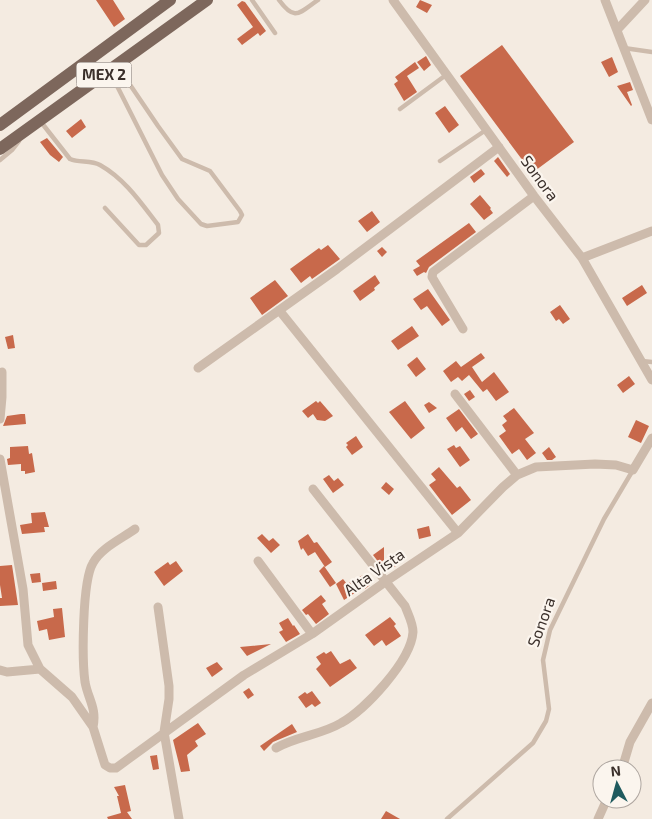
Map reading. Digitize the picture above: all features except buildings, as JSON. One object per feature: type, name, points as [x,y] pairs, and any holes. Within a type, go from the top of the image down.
[{"type":"main road","name":"MEX 2","points":[[0,125],[170,0]]},
{"type":"main road","name":"MEX 2","points":[[0,149],[207,0]]},
{"type":"street","name":"Sonora","points":[[393,0],[534,196],[582,258],[652,380]]},
{"type":"street","points":[[605,0],[652,120]]},
{"type":"street","points":[[617,30],[645,0]]},
{"type":"street","points":[[198,368],[499,148]]},
{"type":"street","points":[[463,329],[432,277],[433,272],[534,196]]},
{"type":"street","points":[[582,258],[652,231]]},
{"type":"street","points":[[279,310],[458,533]]},
{"type":"street","points":[[0,419],[2,372]]},
{"type":"street","points":[[455,394],[518,475]]},
{"type":"street","points":[[633,470],[652,438]]},
{"type":"street","points":[[0,459],[23,589],[26,635],[31,654],[40,669],[72,696],[93,727]]},
{"type":"street","name":"Alta Vista","points":[[93,727],[105,765],[110,768],[116,768],[244,675],[312,634],[458,533],[503,487],[518,475],[536,467],[596,464],[616,465],[633,470]]},
{"type":"street","points":[[276,748],[290,740],[310,735],[341,723],[370,700],[392,677],[407,650],[413,632],[405,606],[313,489]]},
{"type":"street","points":[[93,727],[94,709],[86,684],[84,660],[88,578],[92,564],[97,556],[134,529]]},
{"type":"street","points":[[258,561],[312,634]]},
{"type":"street","points":[[158,607],[169,686],[164,732],[179,819]]},
{"type":"street","points":[[0,670],[7,672],[40,669]]},
{"type":"street","points":[[625,759],[630,742],[652,703]]},
{"type":"lane","points":[[252,0],[275,33]]},
{"type":"lane","points":[[279,0],[287,11],[291,13],[300,13],[318,0]]},
{"type":"lane","points":[[624,48],[652,52]]},
{"type":"lane","points":[[113,68],[182,159],[210,172],[240,211],[242,215],[238,222],[207,226],[201,224],[178,199],[162,175],[113,68]]},
{"type":"lane","points":[[400,109],[446,75]]},
{"type":"lane","points":[[40,120],[70,158],[76,161],[100,165],[128,187],[158,225],[159,232],[146,245],[139,245],[105,208]]},
{"type":"lane","points":[[0,160],[12,150],[27,130]]},
{"type":"lane","points":[[440,161],[486,130]]},
{"type":"lane","points":[[642,361],[652,362]]},
{"type":"lane","name":"Sonora","points":[[448,819],[533,743],[546,721],[549,709],[543,660],[550,630],[604,519],[633,470]]}]
